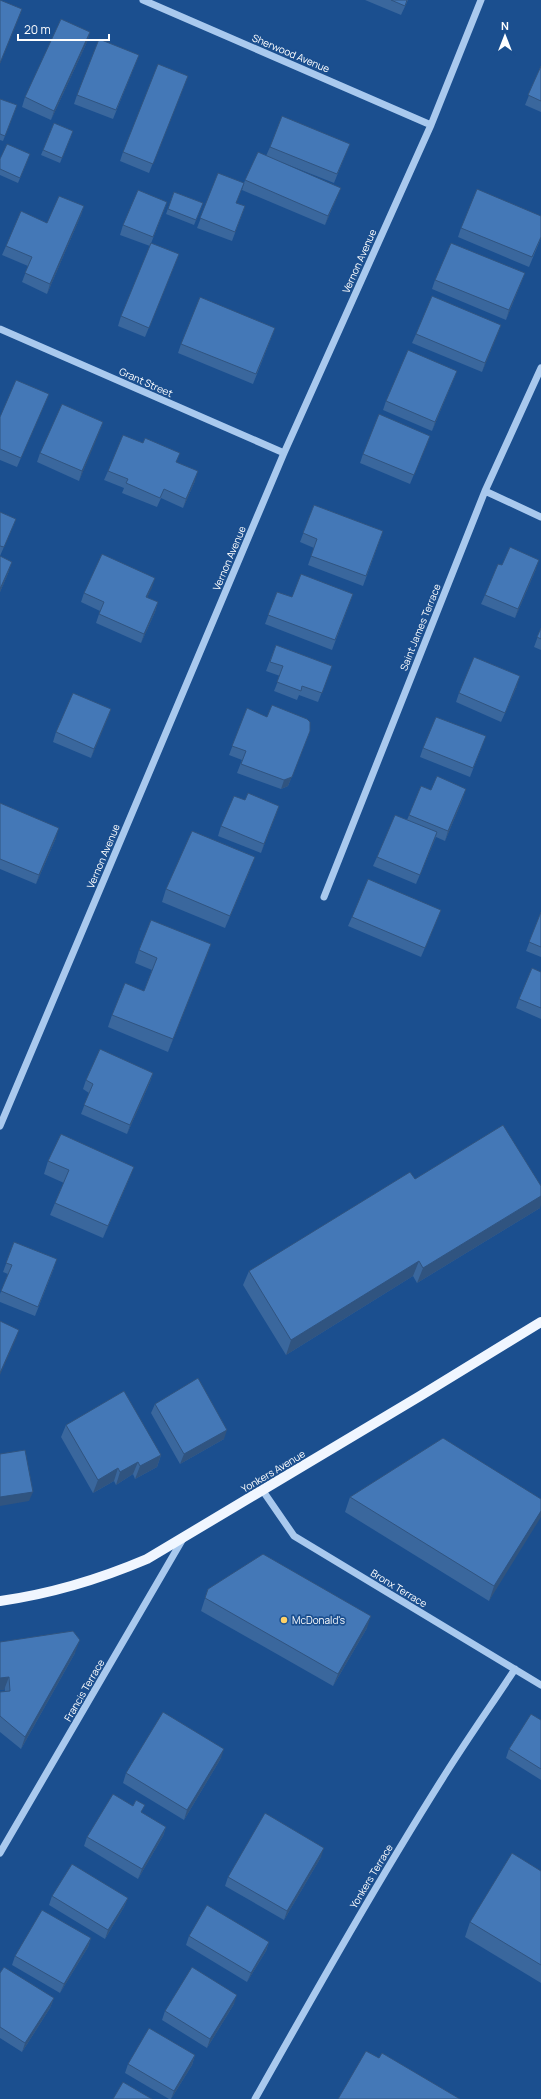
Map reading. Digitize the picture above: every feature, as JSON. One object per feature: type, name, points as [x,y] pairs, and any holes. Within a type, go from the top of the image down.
[{"type":"main road","name":"Yonkers Avenue","points":[[0,1601],[67,1587],[123,1569],[146,1559],[262,1491],[541,1322]]},
{"type":"street","name":"Sherwood Avenue","points":[[143,0],[431,124]]},
{"type":"street","name":"Vernon Avenue","points":[[0,1126],[284,453],[431,124],[481,0]]},
{"type":"street","name":"Grant Street","points":[[0,329],[284,453]]},
{"type":"street","name":"Saint James Terrace","points":[[324,897],[485,491],[541,368]]},
{"type":"street","points":[[485,491],[541,517]]},
{"type":"street","name":"Bronx Terrace","points":[[262,1491],[294,1536],[541,1685]]},
{"type":"street","name":"Francis Terrace","points":[[0,1853],[184,1537]]},
{"type":"street","name":"Yonkers Terrace","points":[[255,2099],[336,1954],[403,1843],[447,1772],[515,1669]]},
{"type":"building","points":[[0,0],[22,9],[0,63]]},
{"type":"building","points":[[391,0],[407,0],[405,6]]},
{"type":"building","points":[[61,19],[90,32],[54,111],[25,97]]},
{"type":"building","points":[[99,39],[139,55],[116,110],[77,95]]},
{"type":"building","points":[[158,64],[188,76],[153,164],[123,152]]},
{"type":"building","points":[[541,66],[541,101],[528,95]]},
{"type":"building","points":[[0,99],[17,105],[5,136],[0,134]]},
{"type":"building","points":[[282,116],[350,144],[337,174],[270,147]]},
{"type":"building","points":[[54,123],[73,131],[62,158],[43,150]]},
{"type":"building","points":[[7,144],[30,154],[20,178],[0,169],[0,159]]},
{"type":"building","points":[[258,152],[341,188],[328,216],[245,180]]},
{"type":"building","points":[[218,173],[244,183],[236,203],[245,206],[235,232],[200,218]]},
{"type":"building","points":[[477,189],[541,216],[541,237],[532,257],[461,228]]},
{"type":"building","points":[[138,190],[167,202],[153,237],[123,225]]},
{"type":"building","points":[[174,192],[203,203],[196,220],[168,209]]},
{"type":"building","points":[[59,196],[84,206],[50,284],[25,273],[32,257],[6,246],[21,211],[47,223]]},
{"type":"building","points":[[151,243],[179,254],[149,328],[121,316]]},
{"type":"building","points":[[451,243],[525,273],[509,310],[435,280]]},
{"type":"building","points":[[432,296],[501,325],[485,363],[416,334]]},
{"type":"building","points":[[200,297],[275,328],[256,374],[181,344]]},
{"type":"building","points":[[408,350],[457,371],[435,422],[386,401]]},
{"type":"building","points":[[16,380],[49,394],[21,458],[0,449],[0,417]]},
{"type":"building","points":[[62,404],[103,422],[82,471],[40,453]]},
{"type":"building","points":[[379,414],[430,436],[414,475],[363,454]]},
{"type":"building","points":[[123,435],[143,443],[145,438],[180,453],[176,462],[198,471],[186,499],[164,489],[160,498],[126,483],[128,479],[108,471]]},
{"type":"building","points":[[314,505],[383,531],[366,576],[311,556],[317,539],[303,533]]},
{"type":"building","points":[[0,512],[16,519],[4,547],[0,546]]},
{"type":"building","points":[[510,547],[539,560],[518,609],[485,595],[498,564],[502,565]]},
{"type":"building","points":[[102,554],[155,578],[146,597],[158,602],[144,634],[99,614],[104,602],[84,593]]},
{"type":"building","points":[[0,556],[12,562],[0,589]]},
{"type":"building","points":[[301,574],[353,594],[335,640],[268,615],[277,592],[292,597]]},
{"type":"building","points":[[541,628],[541,639],[537,637]]},
{"type":"building","points":[[276,645],[332,666],[322,693],[302,686],[301,691],[277,682],[283,666],[270,662]]},
{"type":"building","points":[[474,657],[520,676],[505,713],[459,693]]},
{"type":"building","points":[[73,693],[111,709],[94,749],[56,732]]},
{"type":"building","points":[[272,705],[307,719],[310,722],[310,731],[292,777],[284,780],[241,764],[246,751],[232,746],[247,708],[267,717]]},
{"type":"building","points":[[436,717],[486,736],[473,768],[423,748]]},
{"type":"building","points":[[437,776],[466,789],[448,831],[409,815],[421,786],[431,790]]},
{"type":"building","points":[[248,793],[279,806],[264,844],[221,826],[234,796],[245,800]]},
{"type":"building","points":[[0,803],[59,828],[39,875],[0,859]]},
{"type":"building","points":[[395,815],[437,832],[420,875],[377,857]]},
{"type":"building","points":[[192,831],[255,857],[230,916],[166,889]]},
{"type":"building","points":[[368,879],[441,910],[425,948],[352,917]]},
{"type":"building","points":[[541,912],[541,947],[529,942]]},
{"type":"building","points":[[151,920],[211,944],[173,1039],[112,1015],[125,983],[144,991],[157,958],[139,950]]},
{"type":"building","points":[[532,968],[541,972],[541,1008],[519,999]]},
{"type":"building","points":[[100,1049],[153,1073],[130,1125],[84,1105],[93,1084],[86,1080]]},
{"type":"building","points":[[503,1125],[541,1186],[541,1196],[423,1268],[419,1261],[291,1340],[249,1271],[410,1172],[415,1179]]},
{"type":"building","points":[[61,1134],[134,1167],[108,1226],[55,1203],[69,1170],[48,1161]]},
{"type":"building","points":[[14,1242],[57,1259],[38,1307],[1,1291],[12,1265],[6,1263]]},
{"type":"building","points":[[0,1321],[19,1330],[0,1373]]},
{"type":"building","points":[[198,1378],[227,1430],[184,1454],[155,1404]]},
{"type":"building","points":[[124,1391],[161,1455],[140,1466],[138,1462],[120,1472],[118,1468],[98,1480],[66,1425]]},
{"type":"building","points":[[443,1438],[541,1499],[541,1511],[494,1586],[350,1497]]},
{"type":"building","points":[[25,1450],[33,1492],[0,1497],[0,1454]]},
{"type":"building","name":"McDonald's","points":[[263,1554],[371,1616],[338,1674],[205,1598],[208,1589]]},
{"type":"building","points":[[73,1631],[80,1640],[25,1737],[0,1716],[0,1692],[10,1691],[9,1677],[0,1678],[0,1642]]},
{"type":"building","points":[[163,1712],[224,1749],[187,1810],[126,1773]]},
{"type":"building","points":[[531,1714],[541,1720],[541,1769],[509,1749]]},
{"type":"building","points":[[113,1794],[133,1806],[136,1800],[145,1805],[141,1812],[166,1827],[142,1869],[87,1837]]},
{"type":"building","points":[[265,1813],[324,1848],[287,1911],[228,1877]]},
{"type":"building","points":[[512,1853],[541,1871],[541,1965],[470,1922]]},
{"type":"building","points":[[72,1864],[128,1898],[108,1930],[52,1896]]},
{"type":"building","points":[[207,1905],[269,1942],[251,1973],[189,1936]]},
{"type":"building","points":[[42,1910],[91,1938],[64,1984],[15,1956]]},
{"type":"building","points":[[4,1967],[54,1998],[25,2043],[0,2027],[0,1973]]},
{"type":"building","points":[[192,1967],[237,1995],[210,2039],[165,2011]]},
{"type":"building","points":[[149,2028],[195,2055],[174,2091],[128,2064]]},
{"type":"building","points":[[366,2051],[379,2058],[382,2053],[460,2099],[338,2099]]},
{"type":"building","points":[[123,2082],[152,2099],[113,2099]]},
{"type":"place","name":"McDonald's","points":[[284,1620]]}]
